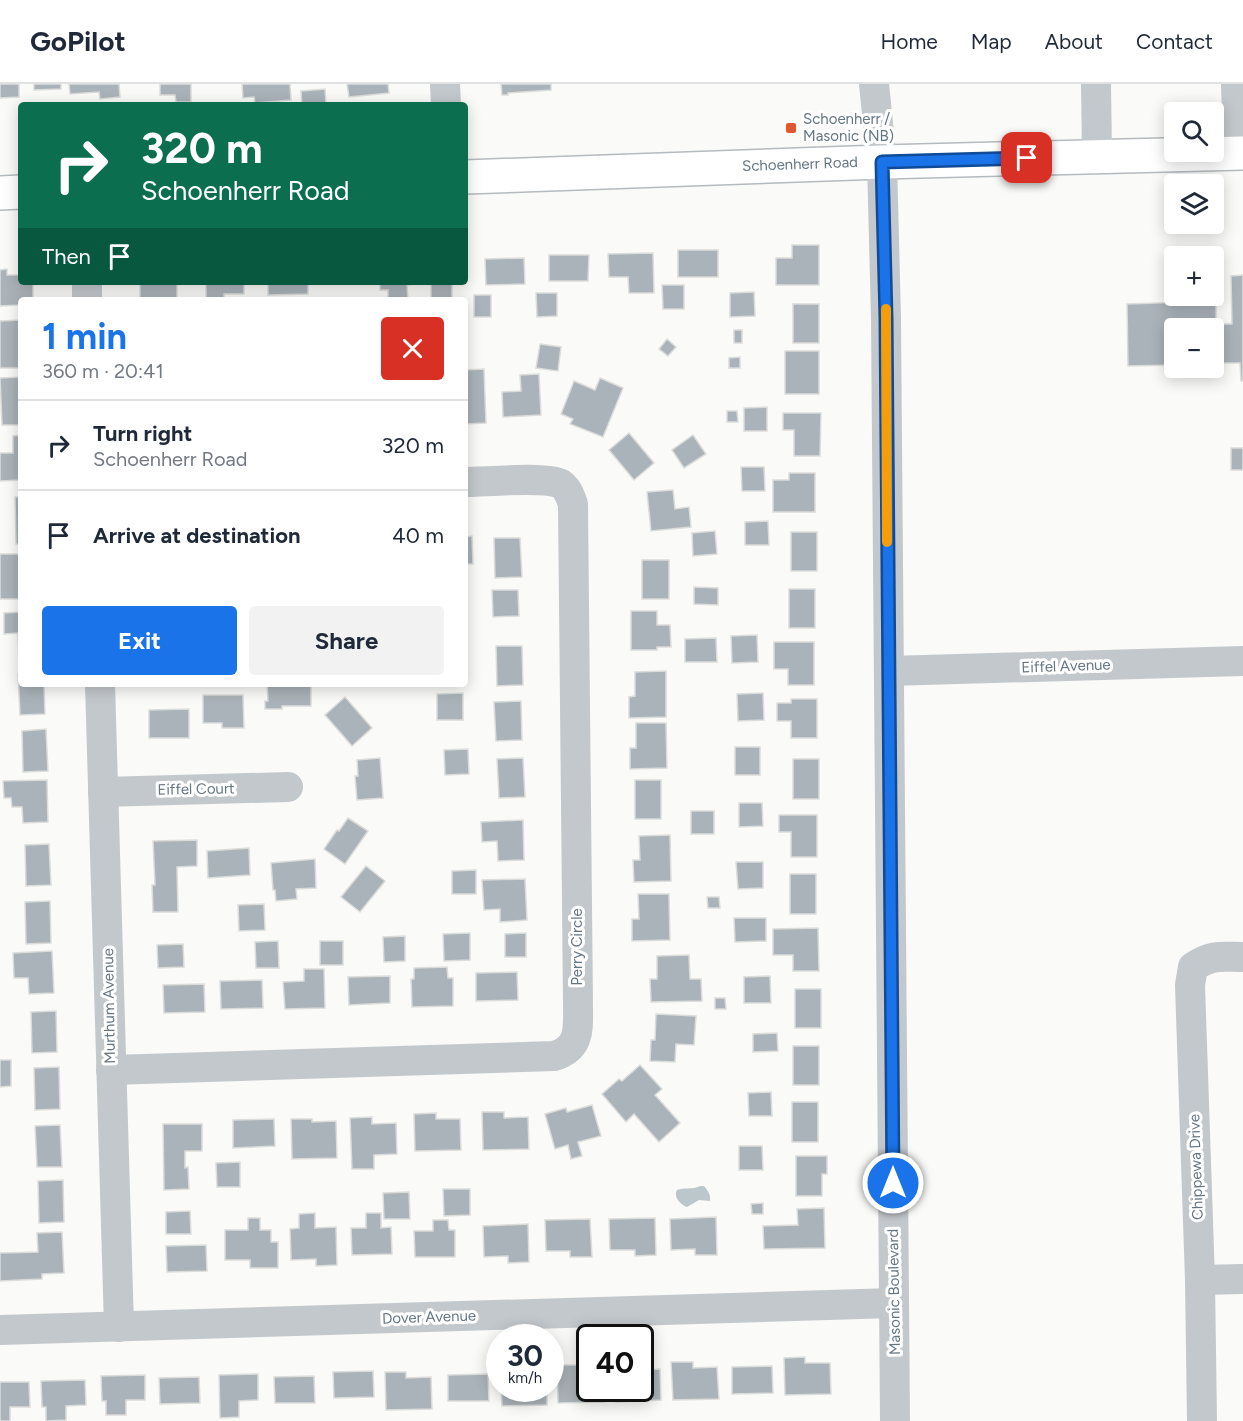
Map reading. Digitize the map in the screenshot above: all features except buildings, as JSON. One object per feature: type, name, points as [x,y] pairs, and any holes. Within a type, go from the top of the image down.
[{"type":"main road","name":"Schoenherr Road","points":[[468,177],[882,162],[1240,154]]},
{"type":"main road","points":[[0,193],[18,192]]},
{"type":"street","points":[[445,84],[447,102]]},
{"type":"street","name":"Masonic Boulevard","points":[[874,84],[882,162],[886,318],[895,1421]]},
{"type":"street","points":[[1096,84],[1097,156]]},
{"type":"street","points":[[1236,84],[1240,154]]},
{"type":"street","name":"Perry Circle","points":[[111,1070],[554,1056],[568,1049],[575,1040],[578,1029],[578,993],[573,504],[569,492],[560,484],[547,481],[468,482]]},
{"type":"street","name":"Eiffel Avenue","points":[[888,671],[1243,661]]},
{"type":"street","name":"Murthum Avenue","points":[[100,687],[119,1327]]},
{"type":"street","name":"Eiffel Court","points":[[103,792],[288,787]]},
{"type":"street","name":"Chippewa Drive","points":[[1202,1421],[1200,1280],[1190,985],[1193,967],[1202,961],[1211,957],[1243,957]]},
{"type":"street","points":[[1200,1280],[1243,1279]]},
{"type":"street","name":"Dover Avenue","points":[[0,1330],[894,1303]]},
{"type":"shaded area","points":[[704,1186],[707,1190],[710,1201],[699,1200],[687,1207],[678,1200],[677,1190]]},
{"type":"slow traffic","points":[[886,309],[887,542]]},
{"type":"place","name":"Schoenherr / Masonic (NB)","points":[[791,128]]},
{"type":"route","points":[[893,1183],[886,318],[882,162],[1027,158]]}]
